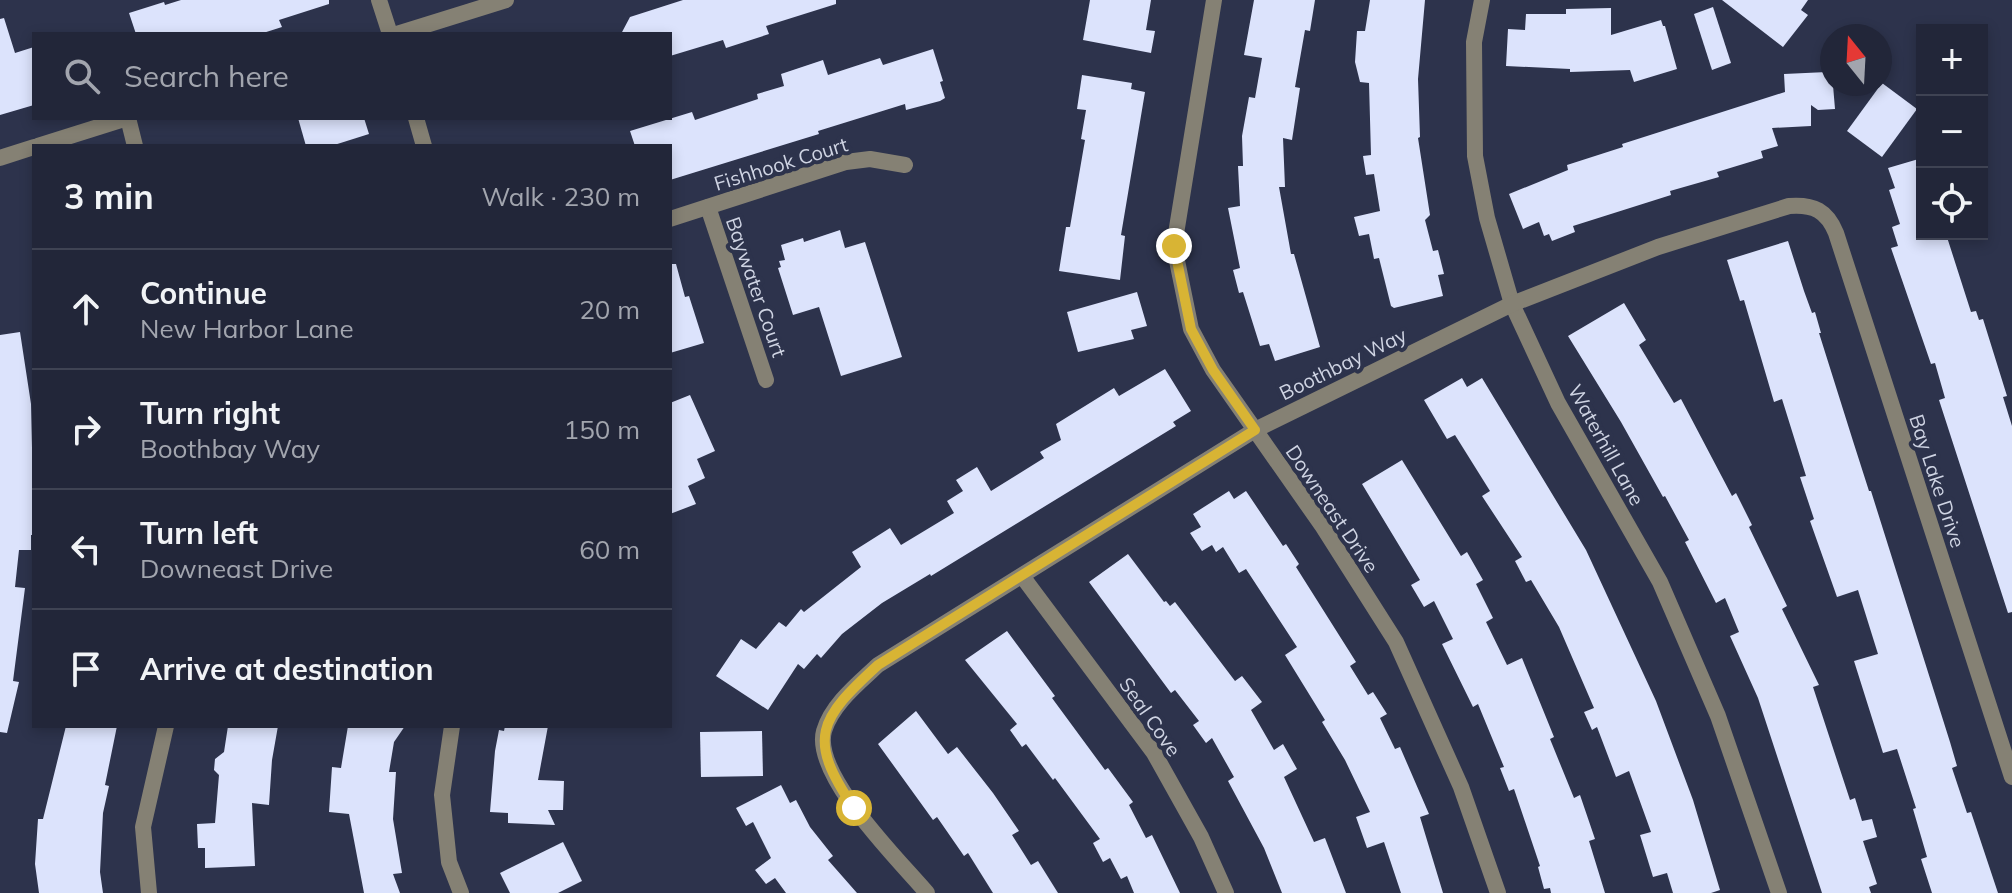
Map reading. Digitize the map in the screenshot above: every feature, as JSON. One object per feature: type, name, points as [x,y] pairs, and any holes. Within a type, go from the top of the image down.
[{"type":"street","points":[[379,0],[389,32]]},
{"type":"street","points":[[403,32],[506,0]]},
{"type":"street","name":"Downeast Drive","points":[[1214,0],[1174,246],[1191,329],[1213,370],[1323,527],[1396,642],[1461,787],[1498,893]]},
{"type":"street","name":"Waterhill Lane","points":[[1482,0],[1474,42],[1475,156],[1487,218],[1512,304],[1558,403],[1660,582],[1718,716],[1779,893]]},
{"type":"street","points":[[46,144],[122,120]]},
{"type":"street","points":[[128,120],[134,144]]},
{"type":"street","points":[[417,120],[423,144]]},
{"type":"street","points":[[0,158],[32,148]]},
{"type":"street","name":"Fishhook Court","points":[[672,218],[846,162],[870,159],[905,165]]},
{"type":"street","name":"Boothbay Way","points":[[927,893],[854,808],[834,780],[826,755],[823,733],[833,715],[850,691],[878,665],[1255,430],[1512,304],[1658,247],[1789,206],[1812,206]]},
{"type":"street","name":"Bay Lake Drive","points":[[1812,206],[1830,218],[1836,233],[2012,777]]},
{"type":"street","name":"Baywater Court","points":[[708,207],[766,380]]},
{"type":"street","name":"Seal Cove","points":[[1022,576],[1154,753],[1201,837],[1226,893]]},
{"type":"street","points":[[149,893],[143,827],[166,728]]},
{"type":"street","points":[[452,728],[442,795],[449,862],[461,893]]},
{"type":"building","points":[[181,0],[329,0],[329,4],[279,20],[282,27],[266,32],[135,32],[129,13],[164,2],[165,5]]},
{"type":"building","points":[[683,0],[836,0],[836,4],[766,26],[769,34],[726,48],[723,40],[672,55],[672,32],[622,32],[630,17]]},
{"type":"building","points":[[1090,0],[1151,0],[1146,30],[1155,31],[1151,53],[1083,40]]},
{"type":"building","points":[[1254,0],[1315,0],[1310,31],[1305,30],[1295,87],[1300,88],[1292,140],[1283,138],[1285,187],[1279,187],[1291,254],[1294,254],[1320,347],[1275,361],[1269,344],[1260,346],[1243,292],[1239,293],[1233,270],[1240,268],[1228,208],[1240,206],[1238,166],[1243,166],[1242,136],[1249,97],[1255,98],[1262,58],[1244,55]]},
{"type":"building","points":[[1370,0],[1425,0],[1418,79],[1418,138],[1430,215],[1425,220],[1433,251],[1438,250],[1444,274],[1438,275],[1443,296],[1394,308],[1379,258],[1374,259],[1369,234],[1359,236],[1354,217],[1380,211],[1374,174],[1366,175],[1363,156],[1371,155],[1369,83],[1360,82],[1355,62],[1357,31],[1365,31]]},
{"type":"building","points":[[1722,0],[1808,0],[1801,10],[1808,15],[1783,47]]},
{"type":"building","points":[[1713,7],[1731,63],[1712,70],[1694,14]]},
{"type":"building","points":[[1611,8],[1611,35],[1661,20],[1677,69],[1634,82],[1630,70],[1570,72],[1570,69],[1506,66],[1508,29],[1525,30],[1526,14],[1566,14],[1566,9]]},
{"type":"building","points":[[4,18],[15,53],[32,48],[32,106],[0,115],[0,19]]},
{"type":"building","points":[[933,49],[945,98],[906,110],[905,104],[672,179],[672,144],[634,144],[630,131],[692,112],[695,120],[758,99],[757,94],[784,86],[781,74],[823,60],[828,75],[880,58],[883,65]]},
{"type":"building","points":[[1820,72],[1820,96],[1834,96],[1835,109],[1818,110],[1811,105],[1811,126],[1772,128],[1778,146],[1761,151],[1763,158],[1717,172],[1719,177],[1573,226],[1575,232],[1552,241],[1549,234],[1544,236],[1539,222],[1523,229],[1509,194],[1568,170],[1567,165],[1623,147],[1622,144],[1785,92],[1784,74]]},
{"type":"building","points":[[1082,75],[1132,83],[1131,89],[1145,92],[1121,235],[1125,236],[1120,280],[1059,271],[1085,140],[1081,139],[1086,110],[1077,109]]},
{"type":"building","points":[[1892,90],[1916,108],[1882,157],[1847,131],[1873,96],[1892,96]]},
{"type":"building","points":[[299,120],[365,120],[369,134],[337,144],[305,144]]},
{"type":"building","points":[[1916,160],[1916,240],[1948,240],[1971,312],[1976,311],[1979,320],[1983,319],[2007,396],[2003,397],[2012,426],[2012,612],[2008,613],[1939,400],[1945,398],[1935,363],[1931,364],[1891,248],[1898,246],[1892,227],[1900,224],[1889,190],[1895,188],[1888,168]]},
{"type":"building","points":[[840,230],[845,248],[865,242],[902,357],[841,376],[819,307],[793,315],[778,268],[781,267],[779,261],[785,260],[781,245],[803,238],[804,242]]},
{"type":"building","points":[[1788,241],[1812,313],[1815,312],[1819,333],[1950,742],[1957,766],[1952,768],[1967,813],[1971,812],[1998,893],[1932,893],[1921,859],[1927,857],[1913,809],[1916,808],[1897,749],[1883,753],[1854,661],[1878,654],[1858,590],[1837,597],[1810,521],[1814,519],[1800,477],[1806,476],[1782,399],[1774,402],[1744,300],[1740,301],[1727,260]]},
{"type":"building","points":[[672,264],[676,264],[685,297],[689,296],[704,343],[672,352]]},
{"type":"building","points":[[1137,292],[1147,326],[1131,330],[1134,339],[1078,352],[1067,312]]},
{"type":"building","points":[[1624,303],[1646,340],[1639,345],[1674,403],[1681,399],[1732,496],[1736,493],[1787,606],[1782,609],[1819,685],[1813,687],[1850,800],[1855,798],[1862,821],[1872,819],[1877,837],[1863,841],[1877,884],[1869,887],[1871,893],[1822,893],[1758,698],[1730,636],[1739,632],[1725,598],[1716,603],[1685,542],[1689,540],[1665,496],[1568,336]]},
{"type":"building","points":[[20,332],[31,404],[32,448],[31,550],[19,550],[15,587],[25,588],[13,681],[19,682],[7,733],[0,732],[0,335]]},
{"type":"building","points":[[1165,369],[1191,411],[1173,422],[1176,426],[882,603],[842,634],[821,658],[817,654],[804,669],[798,664],[768,710],[716,676],[741,639],[756,649],[779,622],[786,627],[801,609],[804,612],[861,567],[852,552],[890,528],[901,545],[954,513],[947,501],[963,491],[956,480],[977,467],[991,491],[1044,458],[1040,452],[1061,440],[1056,424],[1114,388],[1119,396]]},
{"type":"building","points":[[1462,378],[1467,387],[1482,378],[1586,550],[1656,701],[1693,800],[1720,890],[1711,893],[1673,893],[1667,873],[1653,877],[1640,835],[1651,832],[1629,771],[1616,777],[1597,727],[1592,730],[1584,712],[1594,708],[1559,627],[1531,580],[1526,582],[1515,561],[1522,557],[1482,496],[1490,491],[1455,435],[1447,439],[1424,400]]},
{"type":"building","points":[[690,395],[715,451],[697,459],[705,478],[688,486],[696,504],[672,513],[672,402]]},
{"type":"building","points":[[1402,460],[1461,556],[1467,552],[1483,580],[1476,584],[1493,618],[1486,622],[1507,665],[1522,658],[1554,737],[1550,739],[1574,798],[1580,795],[1595,839],[1589,841],[1605,893],[1551,893],[1550,888],[1544,889],[1540,866],[1514,789],[1509,791],[1500,768],[1504,767],[1478,704],[1473,707],[1442,644],[1453,639],[1434,601],[1424,607],[1411,585],[1420,580],[1362,484]]},
{"type":"building","points":[[1229,491],[1234,499],[1246,491],[1283,546],[1286,544],[1299,564],[1296,567],[1356,662],[1350,666],[1368,695],[1373,692],[1387,714],[1380,718],[1395,749],[1400,747],[1429,814],[1420,817],[1443,893],[1401,893],[1384,842],[1367,848],[1356,817],[1370,812],[1345,760],[1322,722],[1325,720],[1285,655],[1297,647],[1246,569],[1239,573],[1223,547],[1216,552],[1212,545],[1202,551],[1190,533],[1201,527],[1193,514]]},
{"type":"building","points":[[1128,554],[1164,602],[1170,606],[1175,602],[1235,681],[1242,676],[1262,702],[1251,710],[1274,750],[1283,744],[1297,769],[1284,777],[1314,842],[1325,838],[1346,893],[1282,893],[1264,848],[1228,781],[1234,777],[1212,738],[1206,743],[1193,725],[1199,721],[1175,690],[1171,693],[1089,582]]},
{"type":"building","points":[[1007,631],[1105,770],[1108,768],[1133,802],[1129,805],[1146,838],[1152,835],[1180,893],[1134,893],[1127,876],[1121,879],[1110,858],[1103,862],[1093,843],[1100,839],[1055,778],[1053,780],[1026,744],[1022,747],[1010,730],[1017,724],[965,660]]},
{"type":"building","points":[[916,711],[948,754],[957,747],[993,793],[1019,831],[1012,835],[1031,865],[1038,861],[1058,893],[993,893],[968,853],[964,856],[937,817],[933,820],[878,744]]},
{"type":"building","points":[[66,728],[117,728],[105,785],[109,786],[103,813],[100,872],[103,893],[39,893],[35,864],[38,819],[43,819]]},
{"type":"building","points":[[228,728],[278,728],[269,805],[252,803],[255,866],[205,868],[205,848],[198,848],[197,824],[215,823],[219,775],[214,770],[215,759],[224,752]]},
{"type":"building","points":[[348,728],[404,728],[394,742],[389,772],[396,772],[393,819],[402,873],[393,874],[400,893],[364,893],[349,814],[329,812],[332,767],[341,768]]},
{"type":"building","points":[[505,728],[548,728],[538,780],[564,781],[563,810],[548,810],[555,825],[508,823],[508,813],[490,812],[495,751],[499,730],[504,731]]},
{"type":"building","points":[[762,731],[763,776],[701,777],[700,732]]},
{"type":"building","points":[[781,785],[790,803],[796,800],[810,827],[833,856],[828,860],[857,893],[786,893],[775,878],[766,884],[755,870],[771,858],[753,822],[746,826],[736,808]]},
{"type":"building","points":[[563,842],[582,881],[558,893],[510,893],[500,873]]},
{"type":"route","points":[[854,808],[834,780],[823,733],[850,691],[878,665],[1255,430],[1213,370],[1191,329],[1174,246]]}]
